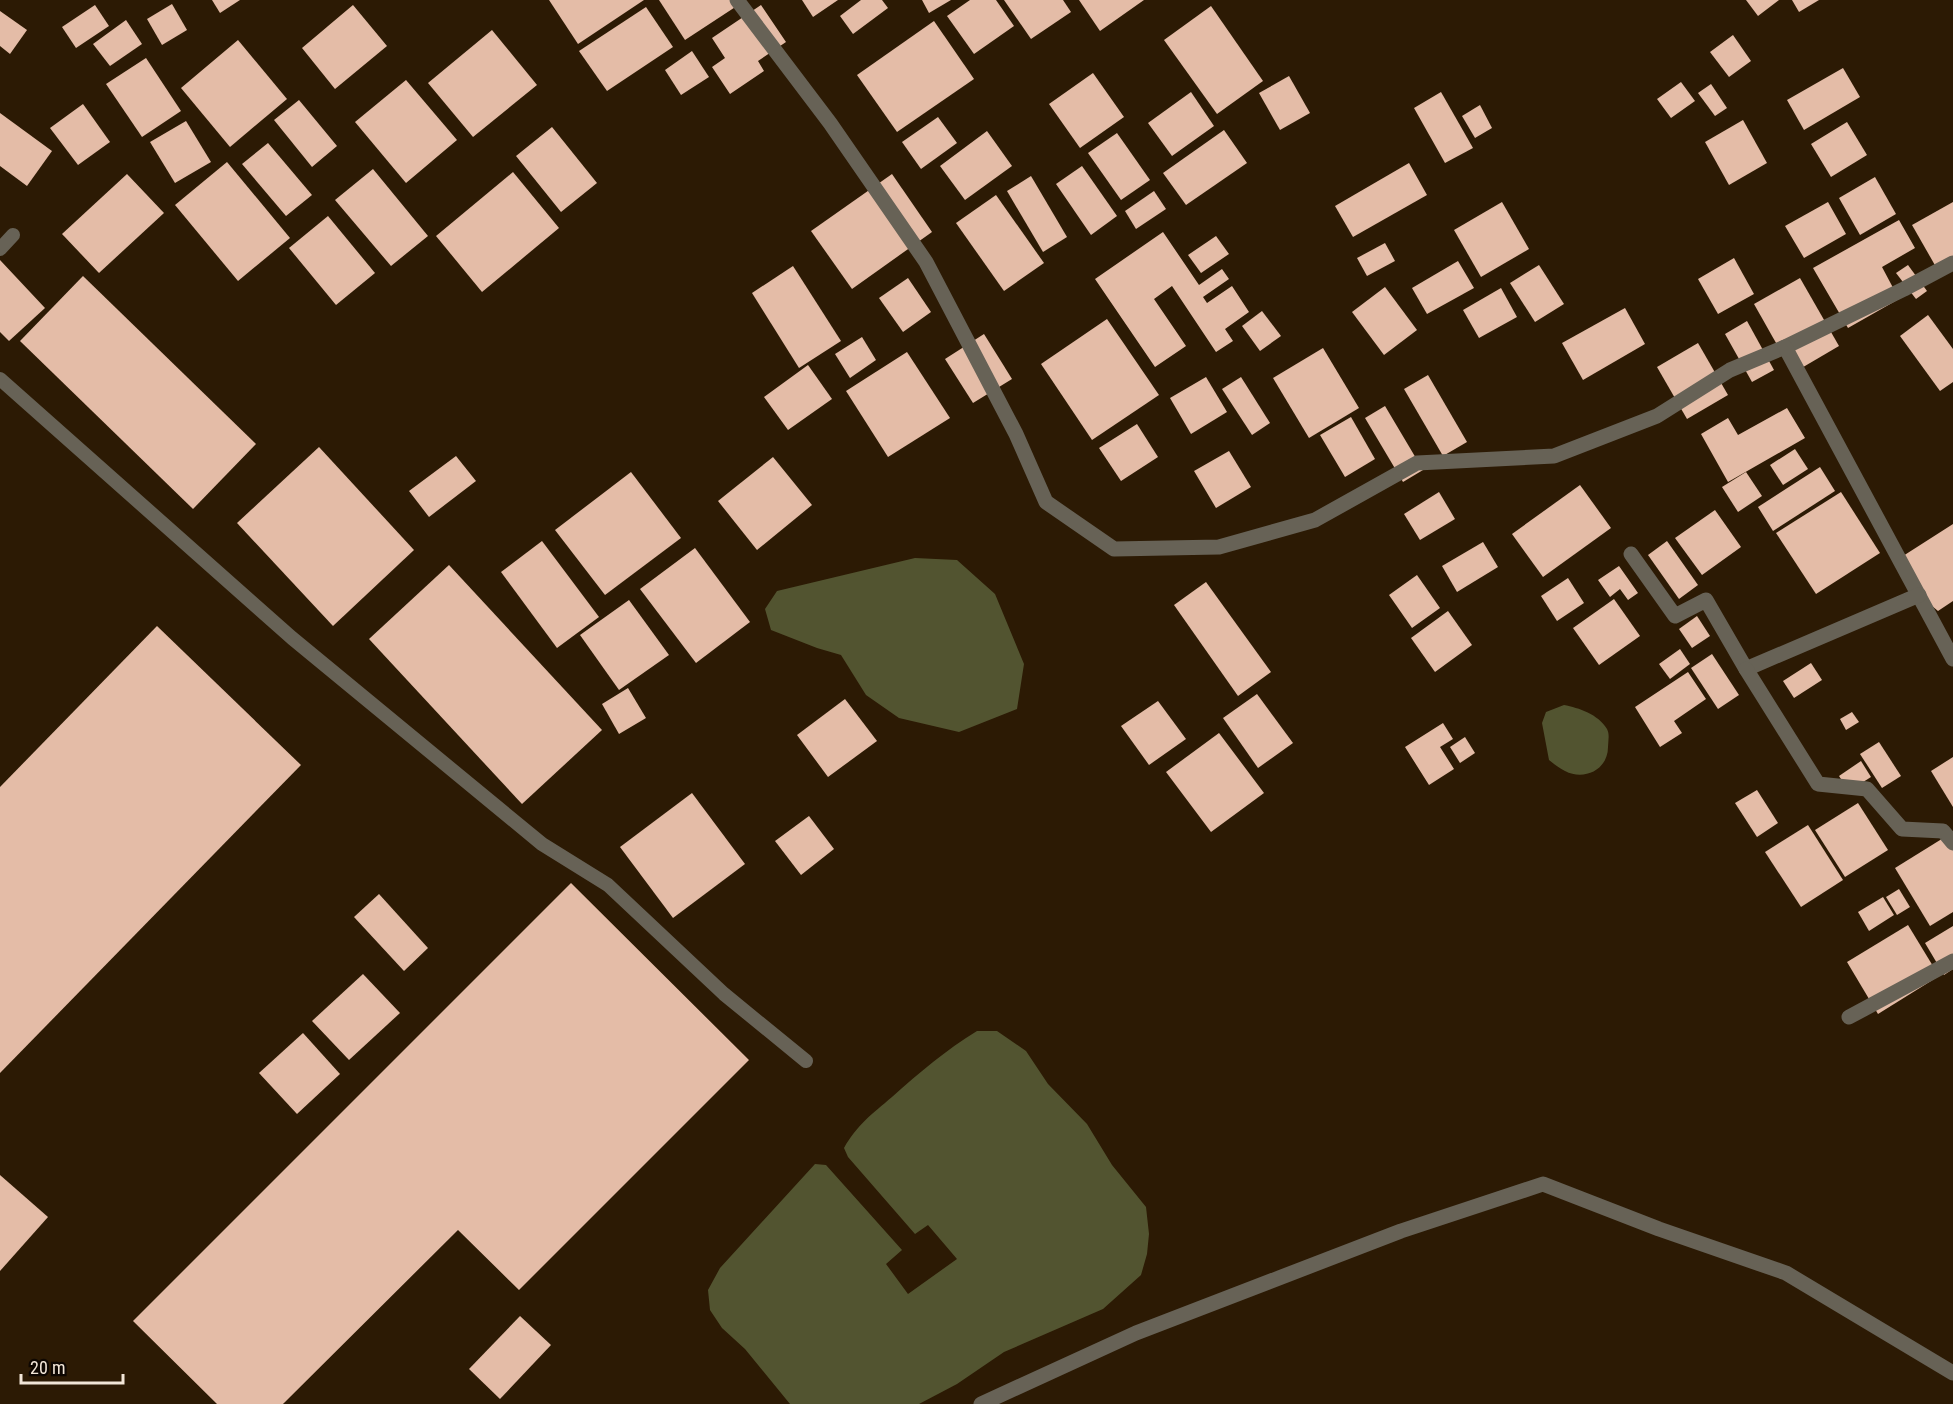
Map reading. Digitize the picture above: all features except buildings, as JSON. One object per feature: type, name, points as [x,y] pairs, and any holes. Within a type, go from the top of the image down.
[{"type":"street","points":[[737,0],[830,123],[926,262],[1016,434],[1046,502],[1114,549],[1219,547],[1315,520],[1418,463],[1554,456],[1657,416],[1730,370],[1785,347],[1953,263]]},
{"type":"street","points":[[1785,347],[1953,659]]},
{"type":"street","points":[[1631,554],[1675,616],[1706,600],[1818,784],[1867,789],[1902,829],[1943,831],[1953,843]]},
{"type":"street","points":[[1746,669],[1919,595]]},
{"type":"street","points":[[1849,1017],[1953,961]]},
{"type":"street","points":[[981,1404],[1136,1332],[1401,1231],[1543,1184],[1659,1229],[1786,1273],[1953,1373]]},
{"type":"lane","points":[[0,249],[13,235]]},
{"type":"lane","points":[[0,380],[292,638],[542,844],[608,885],[723,994],[806,1061]]},
{"type":"shaded area","points":[[915,558],[957,560],[995,594],[1024,664],[1017,709],[959,732],[899,718],[866,695],[841,655],[771,630],[765,609],[777,591]]},
{"type":"shaded area","points":[[1564,705],[1582,710],[1599,719],[1607,729],[1609,736],[1604,762],[1587,774],[1572,774],[1549,760],[1542,723],[1546,712]]},
{"type":"shaded area","points":[[977,1031],[997,1031],[1026,1051],[1048,1084],[1087,1124],[1112,1165],[1146,1207],[1149,1234],[1147,1254],[1141,1275],[1103,1309],[1004,1352],[957,1384],[919,1404],[790,1404],[745,1349],[722,1328],[710,1310],[708,1290],[720,1268],[815,1164],[826,1165],[902,1250],[886,1264],[908,1294],[957,1259],[928,1225],[915,1234],[848,1157],[844,1148],[871,1115],[933,1062]]}]
